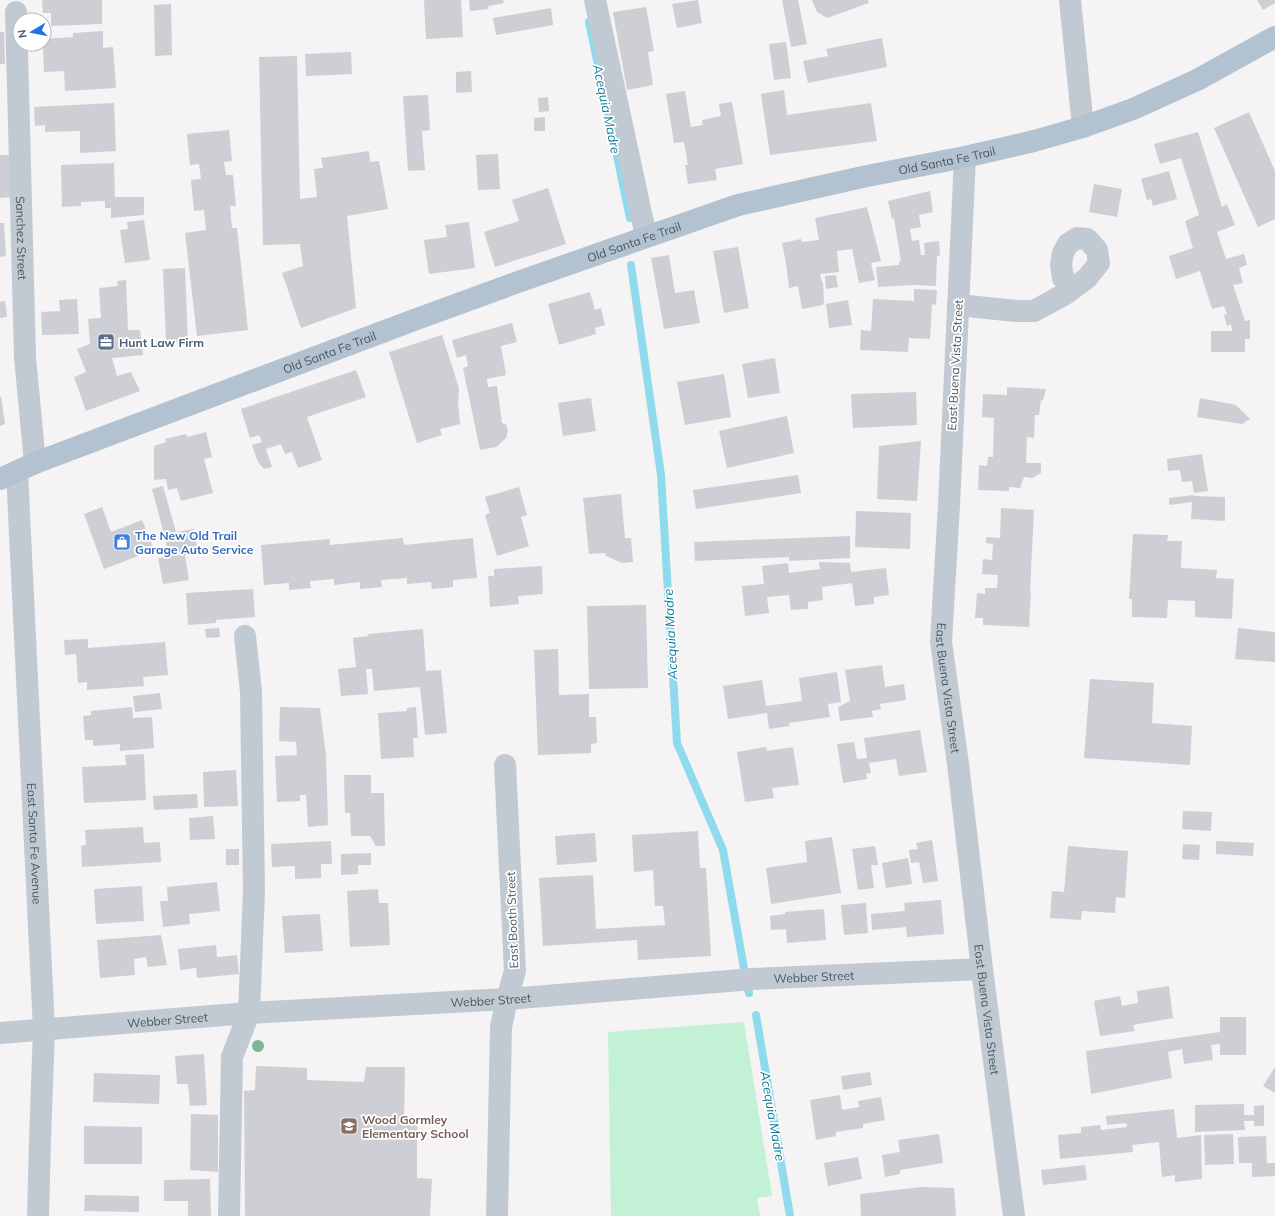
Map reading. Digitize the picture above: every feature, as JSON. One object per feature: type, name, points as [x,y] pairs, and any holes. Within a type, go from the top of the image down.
[{"type":"main road","name":"Old Santa Fe Trail","points":[[17,471],[401,325],[646,236],[738,205],[1034,141],[1133,110],[1197,80],[1275,37]]},
{"type":"street","points":[[595,0],[646,236]]},
{"type":"street","points":[[1070,0],[1083,126]]},
{"type":"street","name":"Sanchez Street","points":[[17,52],[25,357],[17,471]]},
{"type":"street","name":"East Buena Vista Street","points":[[965,157],[949,505],[941,642],[958,764],[982,969],[1014,1216]]},
{"type":"street","points":[[958,305],[1016,311],[1034,311],[1072,289]]},
{"type":"street","name":"East Santa Fe Avenue","points":[[17,471],[44,1030],[38,1216]]},
{"type":"street","points":[[229,1216],[232,1057],[249,1014],[254,891],[251,692],[245,636]]},
{"type":"street","name":"East Booth Street","points":[[497,1216],[501,1027],[507,999],[516,971],[505,765]]},
{"type":"street","name":"Webber Street","points":[[0,1033],[249,1014],[507,999],[753,980],[982,969]]},
{"type":"green space","points":[[744,1022],[772,1196],[757,1198],[760,1216],[611,1216],[608,1032]]},
{"type":"building","points":[[42,0],[102,0],[102,24],[52,26],[52,12],[43,12]]},
{"type":"building","points":[[424,0],[461,0],[463,37],[426,39]]},
{"type":"building","points":[[469,0],[503,0],[504,3],[488,6],[489,9],[470,11]]},
{"type":"building","points":[[698,0],[702,23],[677,28],[672,4]]},
{"type":"building","points":[[782,0],[798,0],[807,44],[791,47]]},
{"type":"building","points":[[812,0],[868,0],[869,3],[827,18],[817,12]]},
{"type":"building","points":[[1257,0],[1275,0],[1275,3],[1263,10]]},
{"type":"building","points":[[171,4],[172,55],[155,56],[154,5]]},
{"type":"building","points":[[646,7],[654,51],[648,52],[653,85],[627,90],[613,12]]},
{"type":"building","points":[[551,8],[553,25],[496,35],[493,18]]},
{"type":"building","points":[[103,31],[103,48],[113,47],[116,88],[65,91],[64,71],[44,72],[43,52],[52,52],[52,38],[73,37],[73,33]]},
{"type":"building","points":[[0,32],[4,32],[5,64],[0,64]]},
{"type":"building","points":[[882,38],[887,67],[808,83],[803,61],[828,56],[826,49]]},
{"type":"building","points":[[786,42],[791,78],[774,80],[769,44]]},
{"type":"building","points":[[351,52],[352,74],[306,76],[305,54]]},
{"type":"building","points":[[297,56],[300,199],[317,197],[314,169],[323,168],[321,158],[369,151],[370,162],[379,161],[388,209],[347,216],[356,308],[301,328],[282,273],[303,266],[300,244],[263,245],[259,57]]},
{"type":"building","points":[[471,71],[472,92],[456,93],[456,72]]},
{"type":"building","points":[[784,90],[787,115],[871,103],[877,141],[770,155],[761,94]]},
{"type":"building","points":[[685,91],[691,127],[703,125],[702,120],[721,116],[719,104],[732,102],[743,164],[715,169],[717,180],[688,184],[685,165],[688,165],[684,142],[674,143],[666,94]]},
{"type":"building","points":[[428,95],[430,130],[422,131],[425,170],[408,171],[403,96]]},
{"type":"building","points":[[548,97],[549,111],[539,112],[538,98]]},
{"type":"building","points":[[114,103],[116,151],[80,153],[80,131],[45,132],[45,125],[35,126],[34,107]]},
{"type":"building","points":[[1249,112],[1275,171],[1275,219],[1258,227],[1214,128]]},
{"type":"building","points":[[545,117],[545,131],[534,131],[534,118]]},
{"type":"building","points":[[229,130],[232,161],[224,162],[226,175],[233,175],[236,206],[230,206],[232,228],[237,228],[248,330],[197,336],[185,233],[206,230],[204,210],[194,211],[191,180],[201,179],[199,164],[190,165],[187,134]]},
{"type":"building","points":[[1198,132],[1222,207],[1227,204],[1235,225],[1217,232],[1226,259],[1244,254],[1247,265],[1239,268],[1243,283],[1233,285],[1245,321],[1250,320],[1250,339],[1245,339],[1245,352],[1211,352],[1211,331],[1232,331],[1231,324],[1227,326],[1224,315],[1227,314],[1224,306],[1212,309],[1200,271],[1176,279],[1169,256],[1193,248],[1185,221],[1199,215],[1181,158],[1160,164],[1154,144]]},
{"type":"building","points":[[498,154],[500,189],[478,190],[476,155]]},
{"type":"building","points":[[0,155],[11,155],[12,197],[0,198]]},
{"type":"building","points":[[114,163],[115,197],[144,197],[144,215],[111,218],[111,208],[105,208],[105,201],[81,202],[81,206],[62,207],[61,165]]},
{"type":"building","points":[[1169,171],[1177,199],[1153,206],[1151,199],[1147,200],[1141,179]]},
{"type":"building","points":[[1094,184],[1122,189],[1117,217],[1089,212]]},
{"type":"building","points":[[548,188],[566,244],[495,267],[484,232],[519,221],[512,200]]},
{"type":"building","points":[[930,191],[933,212],[919,215],[921,227],[910,229],[912,241],[919,240],[921,255],[925,255],[924,243],[939,241],[940,256],[937,256],[936,286],[914,285],[878,287],[876,267],[899,265],[899,262],[901,261],[894,219],[892,219],[888,201]]},
{"type":"building","points":[[867,207],[881,261],[871,263],[875,280],[859,283],[852,249],[837,251],[839,272],[820,274],[823,283],[824,304],[802,309],[798,286],[789,288],[782,243],[801,239],[802,242],[819,240],[815,218]]},
{"type":"building","points":[[144,220],[150,260],[125,263],[120,230],[128,229],[127,222]]},
{"type":"building","points":[[469,222],[475,268],[429,274],[424,240],[447,237],[445,225]]},
{"type":"building","points":[[0,223],[4,223],[6,256],[0,257]]},
{"type":"building","points":[[738,247],[749,308],[724,313],[713,251]]},
{"type":"building","points":[[669,255],[675,293],[694,290],[700,323],[664,329],[651,258]]},
{"type":"building","points":[[185,268],[188,342],[166,343],[163,269]]},
{"type":"building","points":[[836,275],[838,287],[826,289],[825,276]]},
{"type":"building","points":[[126,280],[128,330],[140,330],[143,355],[112,358],[117,376],[131,372],[140,391],[86,411],[74,377],[86,372],[77,349],[90,344],[88,319],[101,318],[99,288],[118,286],[117,281]]},
{"type":"building","points":[[914,289],[937,290],[936,305],[932,304],[930,339],[909,338],[908,352],[860,350],[861,330],[871,331],[873,299],[914,301]]},
{"type":"building","points":[[590,292],[595,310],[601,308],[605,325],[595,328],[596,334],[559,345],[548,304]]},
{"type":"building","points":[[77,299],[79,334],[42,335],[41,312],[60,311],[59,300]]},
{"type":"building","points":[[848,300],[852,325],[829,328],[826,304]]},
{"type":"building","points":[[5,301],[7,317],[0,318],[0,302]]},
{"type":"building","points":[[512,323],[517,342],[501,346],[506,375],[487,379],[488,387],[497,386],[502,423],[506,424],[508,430],[506,438],[496,447],[480,450],[463,368],[468,366],[466,355],[457,358],[452,340]]},
{"type":"building","points":[[442,335],[459,388],[458,403],[460,424],[440,429],[442,435],[417,443],[389,352]]},
{"type":"building","points":[[775,358],[780,393],[748,398],[742,364]]},
{"type":"building","points":[[356,370],[366,397],[307,417],[322,460],[298,468],[292,452],[285,454],[281,444],[266,449],[272,467],[264,469],[258,462],[252,445],[262,442],[259,435],[250,438],[241,409]]},
{"type":"building","points":[[724,374],[731,417],[685,425],[677,382]]},
{"type":"building","points":[[1007,387],[1046,389],[1043,401],[1041,400],[1039,415],[1035,415],[1034,438],[1027,437],[1026,463],[1041,463],[1041,473],[1032,478],[1024,477],[1020,488],[1009,487],[1009,491],[978,490],[979,465],[987,466],[988,457],[993,457],[994,418],[982,417],[983,394],[1007,395]]},
{"type":"building","points":[[916,392],[917,425],[853,428],[851,394]]},
{"type":"building","points":[[1,396],[5,424],[0,426],[0,397]]},
{"type":"building","points":[[591,398],[596,431],[563,436],[558,403]]},
{"type":"building","points":[[1200,398],[1236,405],[1250,419],[1242,424],[1197,417]]},
{"type":"building","points":[[787,416],[794,453],[727,468],[719,431]]},
{"type":"building","points":[[206,432],[212,457],[204,459],[213,493],[181,501],[177,488],[168,490],[166,479],[154,480],[154,446],[166,442],[165,439],[186,434],[187,437]]},
{"type":"building","points":[[921,441],[917,501],[877,499],[879,446]]},
{"type":"building","points":[[1202,454],[1208,491],[1194,493],[1192,481],[1182,482],[1180,470],[1168,471],[1167,459]]},
{"type":"building","points":[[798,475],[801,493],[696,509],[693,490]]},
{"type":"building","points":[[163,486],[176,532],[194,529],[198,553],[185,555],[189,580],[163,584],[158,558],[167,557],[166,541],[152,489]]},
{"type":"building","points":[[519,487],[527,515],[521,517],[529,546],[497,556],[485,515],[490,513],[485,497]]},
{"type":"building","points":[[621,494],[625,538],[631,538],[633,562],[622,563],[606,556],[605,553],[589,554],[583,498]]},
{"type":"building","points":[[1194,495],[1225,497],[1225,521],[1191,519],[1192,502],[1169,505],[1169,498]]},
{"type":"building","name":"The New Old Trail Garage Auto Service","points":[[102,507],[111,532],[142,520],[154,550],[104,569],[84,514]]},
{"type":"building","points":[[1001,508],[1034,510],[1029,627],[983,625],[983,618],[975,618],[977,593],[985,594],[985,588],[997,588],[998,575],[982,574],[983,559],[992,560],[993,544],[986,543],[986,537],[1000,538]]},
{"type":"building","points":[[856,511],[911,513],[910,549],[855,547]]},
{"type":"building","points":[[1133,534],[1168,535],[1167,541],[1182,541],[1181,568],[1217,570],[1216,578],[1234,579],[1232,619],[1195,617],[1195,601],[1168,600],[1167,618],[1132,617],[1132,599],[1129,599]]},
{"type":"building","points":[[850,536],[850,558],[789,561],[789,557],[695,561],[694,542]]},
{"type":"building","points":[[403,538],[404,545],[473,538],[477,578],[453,580],[453,587],[432,589],[431,582],[407,584],[407,578],[381,580],[382,587],[360,589],[360,582],[334,585],[334,579],[310,581],[311,588],[289,590],[289,583],[264,585],[261,545],[330,539],[330,545]]},
{"type":"building","points":[[819,562],[850,563],[851,572],[886,568],[889,595],[874,597],[874,604],[855,606],[852,583],[822,587],[823,600],[808,602],[808,609],[791,610],[789,595],[767,597],[769,613],[745,616],[742,586],[764,584],[762,566],[788,563],[789,573],[820,569]]},
{"type":"building","points":[[542,566],[543,594],[518,596],[519,604],[490,607],[488,576],[494,576],[494,569]]},
{"type":"building","points":[[253,589],[255,617],[216,620],[216,623],[188,625],[186,593]]},
{"type":"building","points":[[646,605],[648,688],[589,689],[587,606]]},
{"type":"building","points":[[219,628],[220,637],[206,638],[205,629]]},
{"type":"building","points":[[1238,628],[1275,632],[1275,662],[1235,659]]},
{"type":"building","points":[[423,629],[426,671],[441,670],[447,733],[425,735],[420,687],[374,691],[372,669],[366,669],[368,694],[341,696],[338,669],[356,667],[353,638],[368,636],[368,634]]},
{"type":"building","points":[[88,639],[88,648],[165,642],[168,675],[143,677],[144,686],[87,690],[87,682],[78,683],[76,654],[65,655],[64,640]]},
{"type":"building","points":[[558,649],[559,695],[589,694],[589,717],[596,717],[597,743],[591,744],[591,753],[538,755],[534,650]]},
{"type":"building","points":[[882,665],[885,687],[904,684],[906,700],[880,704],[881,709],[872,711],[873,717],[840,721],[838,707],[850,701],[845,670]]},
{"type":"building","points":[[837,672],[841,702],[828,704],[830,717],[789,723],[790,726],[769,729],[767,713],[728,719],[723,686],[762,680],[766,706],[802,701],[799,678]]},
{"type":"building","points":[[1090,679],[1154,683],[1152,723],[1192,726],[1190,765],[1084,758]]},
{"type":"building","points":[[160,693],[162,709],[135,712],[133,696]]},
{"type":"building","points":[[132,707],[133,718],[152,717],[154,748],[120,751],[120,744],[93,746],[93,740],[85,740],[83,716],[91,715],[91,711]]},
{"type":"building","points":[[280,707],[320,708],[326,756],[328,825],[308,827],[306,795],[300,795],[300,801],[277,802],[275,756],[297,755],[296,742],[279,741]]},
{"type":"building","points":[[416,707],[418,738],[413,738],[414,757],[381,759],[378,713],[407,711],[407,708]]},
{"type":"building","points":[[920,730],[927,772],[899,776],[896,759],[869,763],[871,773],[866,774],[867,779],[843,783],[837,744],[854,742],[857,759],[867,758],[864,738]]},
{"type":"building","points":[[766,747],[767,751],[793,747],[799,785],[772,788],[774,798],[745,802],[737,752]]},
{"type":"building","points":[[144,754],[146,800],[84,803],[82,767],[126,765],[125,755]]},
{"type":"building","points":[[236,770],[238,806],[204,807],[203,772]]},
{"type":"building","points":[[344,775],[371,775],[371,793],[384,793],[385,846],[376,846],[370,836],[351,836],[350,813],[345,813]]},
{"type":"building","points":[[197,794],[198,808],[154,810],[153,796]]},
{"type":"building","points":[[1183,811],[1212,812],[1211,831],[1182,829]]},
{"type":"building","points":[[213,816],[215,839],[190,840],[189,818]]},
{"type":"building","points":[[143,827],[144,843],[160,842],[161,862],[82,867],[81,846],[86,845],[85,830]]},
{"type":"building","points":[[698,831],[700,868],[706,868],[711,956],[638,960],[637,940],[543,946],[539,878],[593,875],[596,929],[665,925],[663,906],[655,906],[653,870],[634,872],[632,835]]},
{"type":"building","points":[[595,833],[597,862],[557,865],[555,836]]},
{"type":"building","points":[[832,837],[841,893],[771,904],[766,868],[807,862],[805,841]]},
{"type":"building","points":[[932,840],[938,881],[923,883],[919,862],[911,863],[909,850],[918,849],[916,843]]},
{"type":"building","points":[[331,841],[332,864],[321,864],[321,878],[295,879],[295,866],[272,867],[271,844]]},
{"type":"building","points":[[1216,841],[1254,843],[1253,856],[1216,854]]},
{"type":"building","points":[[1183,844],[1200,845],[1199,860],[1182,859]]},
{"type":"building","points":[[875,846],[878,865],[871,865],[874,888],[858,890],[852,849]]},
{"type":"building","points":[[1068,846],[1128,851],[1125,898],[1116,897],[1115,913],[1082,911],[1081,920],[1050,918],[1052,891],[1064,892]]},
{"type":"building","points":[[226,849],[239,849],[239,865],[226,865]]},
{"type":"building","points":[[371,853],[371,865],[358,865],[358,874],[341,875],[341,854]]},
{"type":"building","points":[[908,858],[912,884],[886,888],[882,863]]},
{"type":"building","points":[[217,882],[220,911],[189,914],[190,924],[163,927],[160,901],[168,901],[167,887]]},
{"type":"building","points":[[142,886],[144,921],[96,924],[94,889]]},
{"type":"building","points":[[378,889],[379,903],[388,903],[390,945],[350,947],[347,891]]},
{"type":"building","points":[[941,900],[944,934],[907,937],[906,927],[872,930],[871,914],[905,911],[904,903]]},
{"type":"building","points":[[866,903],[868,933],[844,935],[841,905]]},
{"type":"building","points":[[824,909],[826,940],[787,943],[786,929],[771,930],[770,916],[785,914],[785,912]]},
{"type":"building","points":[[320,914],[323,951],[285,953],[282,916]]},
{"type":"building","points":[[161,935],[167,965],[148,967],[146,957],[134,959],[135,975],[100,978],[97,940]]},
{"type":"building","points":[[216,945],[217,957],[237,955],[239,974],[197,978],[196,968],[180,970],[178,949]]},
{"type":"building","points":[[1169,986],[1173,1018],[1133,1025],[1135,1031],[1100,1036],[1094,1001],[1120,996],[1122,1006],[1138,1003],[1137,991]]},
{"type":"building","points":[[1220,1017],[1246,1017],[1246,1055],[1220,1055],[1220,1044],[1211,1045],[1213,1060],[1184,1064],[1182,1049],[1168,1052],[1172,1078],[1091,1094],[1086,1051],[1220,1032]]},
{"type":"building","points":[[204,1054],[207,1105],[190,1106],[188,1084],[177,1084],[175,1056]]},
{"type":"building","points":[[256,1066],[307,1068],[307,1080],[364,1082],[366,1067],[405,1067],[404,1121],[417,1120],[417,1178],[432,1179],[430,1216],[245,1216],[244,1091],[255,1090]]},
{"type":"building","points":[[1275,1067],[1275,1093],[1263,1086]]},
{"type":"building","points":[[870,1072],[872,1085],[843,1090],[841,1076]]},
{"type":"building","points":[[94,1073],[160,1075],[159,1104],[93,1102]]},
{"type":"building","points":[[840,1095],[842,1110],[859,1107],[858,1101],[881,1097],[885,1120],[863,1124],[863,1128],[836,1132],[836,1136],[816,1140],[810,1100]]},
{"type":"building","points":[[1244,1104],[1244,1115],[1254,1115],[1254,1106],[1264,1105],[1264,1126],[1254,1126],[1254,1121],[1244,1121],[1245,1130],[1195,1132],[1195,1105]]},
{"type":"building","points":[[1174,1109],[1177,1138],[1201,1135],[1202,1179],[1175,1182],[1175,1175],[1162,1177],[1159,1142],[1132,1145],[1133,1152],[1060,1159],[1058,1135],[1081,1133],[1081,1127],[1100,1125],[1101,1130],[1127,1127],[1126,1123],[1107,1125],[1106,1116]]},
{"type":"building","points":[[191,1114],[218,1115],[218,1172],[190,1170]]},
{"type":"building","points":[[84,1126],[142,1127],[142,1164],[84,1164]]},
{"type":"building","points":[[939,1134],[943,1163],[900,1170],[900,1174],[885,1177],[882,1155],[900,1152],[898,1140]]},
{"type":"building","points":[[1233,1134],[1234,1164],[1205,1165],[1204,1135]]},
{"type":"building","points":[[1266,1136],[1267,1163],[1275,1163],[1275,1176],[1252,1177],[1252,1163],[1239,1163],[1238,1137]]},
{"type":"building","points":[[858,1157],[862,1179],[828,1186],[824,1163]]},
{"type":"building","points":[[1085,1165],[1087,1180],[1043,1185],[1041,1170]]},
{"type":"building","points":[[210,1179],[211,1216],[188,1216],[188,1201],[164,1201],[164,1180]]},
{"type":"building","points":[[922,1187],[954,1188],[956,1216],[861,1216],[860,1194]]},
{"type":"building","points":[[85,1195],[139,1196],[139,1212],[84,1211]]},
{"type":"waterway","name":"Acequia Madre","points":[[589,22],[630,218]]},
{"type":"waterway","name":"Acequia Madre","points":[[631,265],[661,475],[677,743],[723,850],[749,993]]},
{"type":"waterway","name":"Acequia Madre","points":[[756,1015],[790,1216]]},
{"type":"place","name":"Hunt Law Firm","points":[[106,342]]},
{"type":"place","name":"The New Old Trail Garage Auto Service","points":[[122,542]]},
{"type":"place","name":"Wood Gormley Elementary School","points":[[349,1126]]}]
